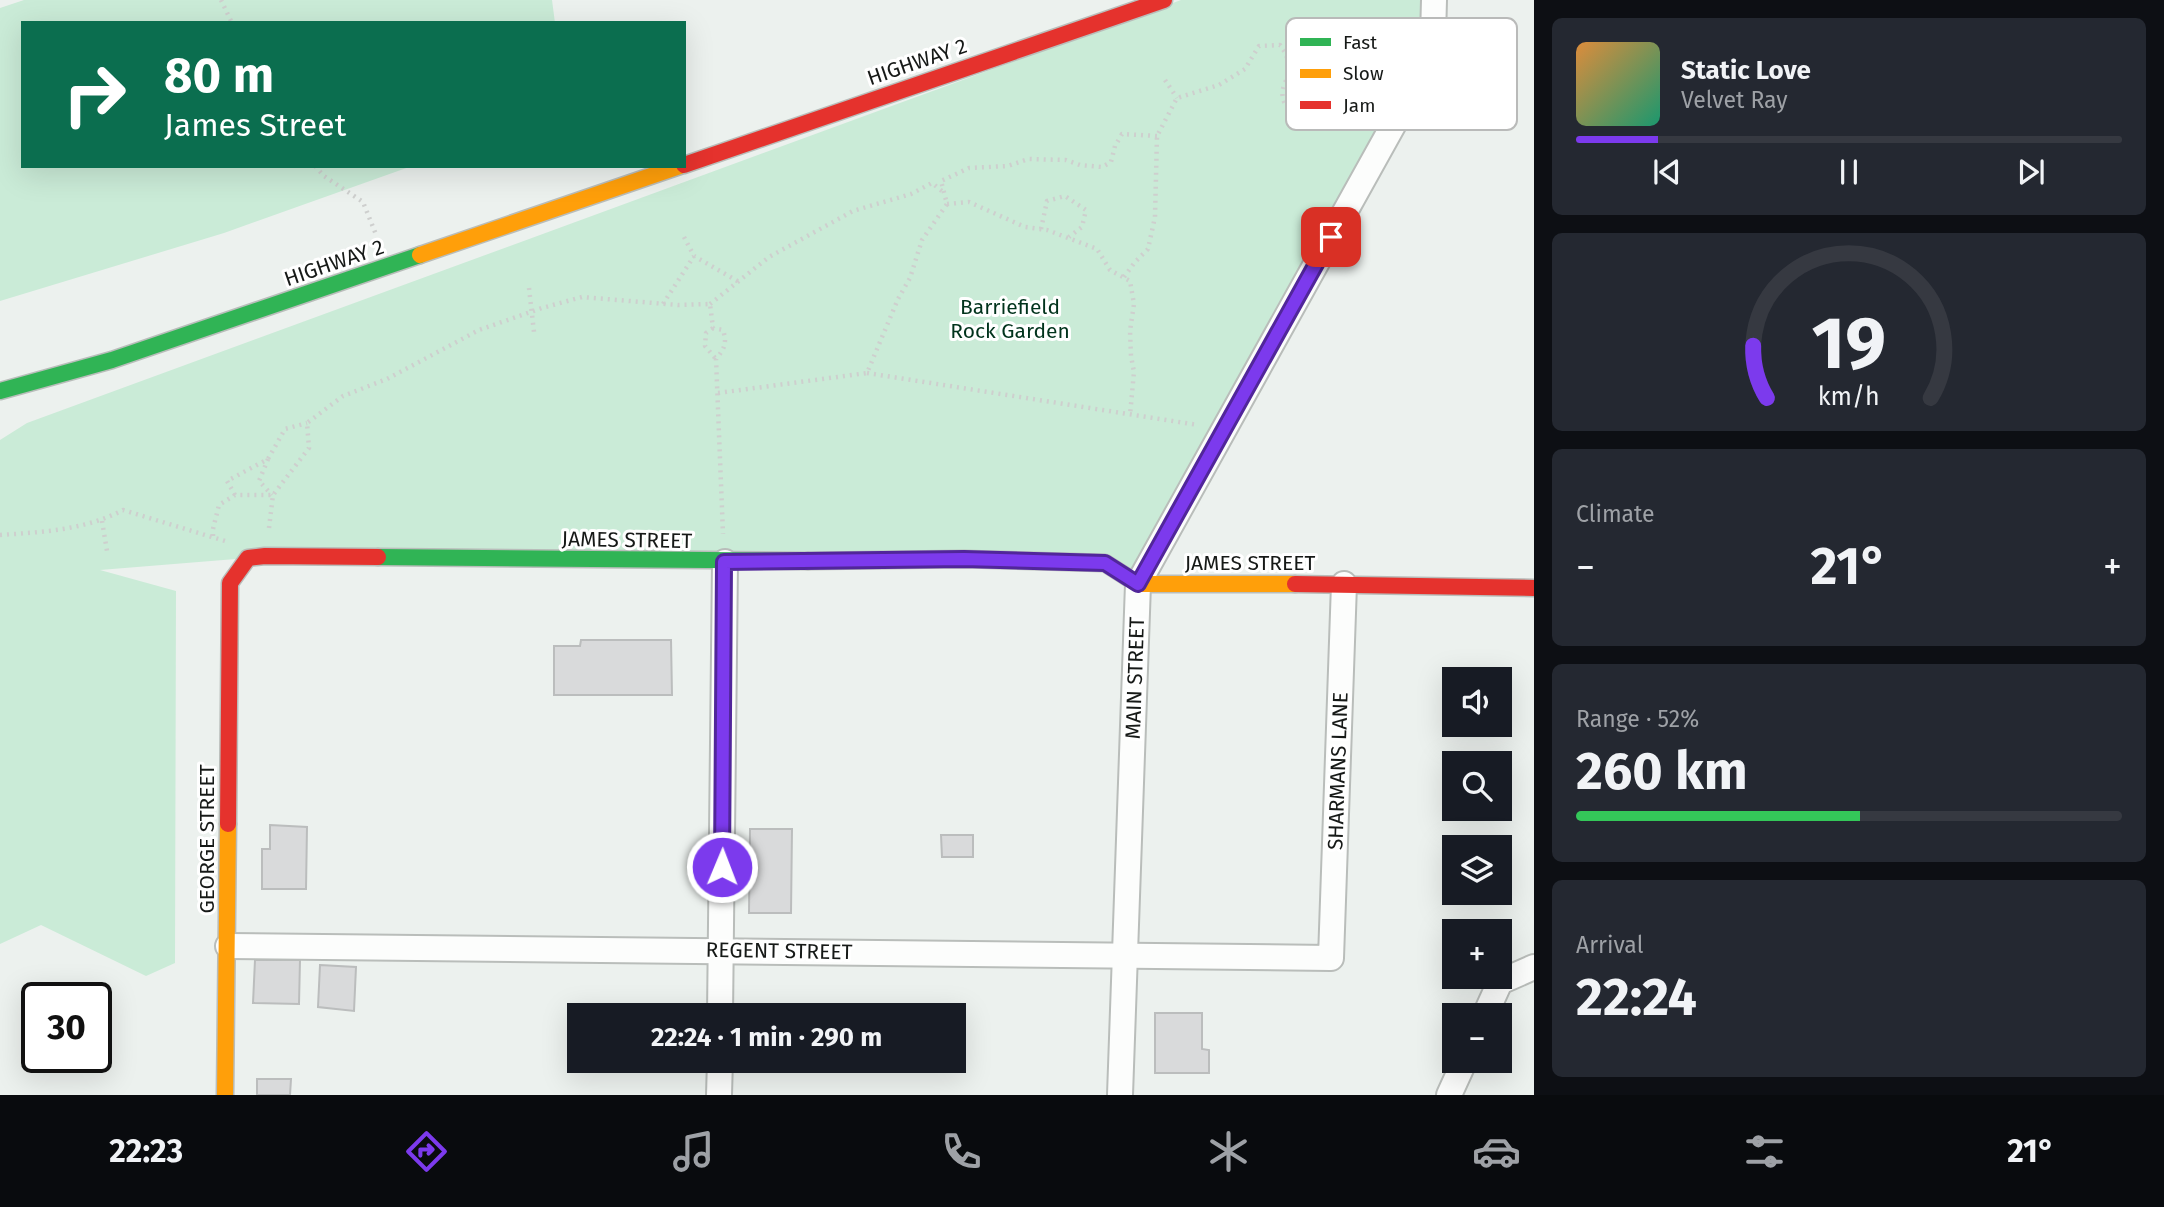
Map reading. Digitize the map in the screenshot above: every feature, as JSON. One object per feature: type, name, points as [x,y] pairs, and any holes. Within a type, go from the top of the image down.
[{"type":"street","name":"HIGHWAY 2","points":[[686,164],[1164,0]]},
{"type":"street","name":"MAIN STREET","points":[[1434,0],[1434,18]]},
{"type":"street","name":"MAIN STREET","points":[[1120,1095],[1138,584],[1390,130]]},
{"type":"street","name":"HIGHWAY 2","points":[[0,391],[113,360],[673,168]]},
{"type":"street","name":"JAMES STREET","points":[[230,583],[248,558],[265,556],[724,562],[964,559],[1105,563],[1138,584],[1534,588]]},
{"type":"street","points":[[720,1003],[724,562]]},
{"type":"street","name":"GEORGE STREET","points":[[225,1095],[230,583]]},
{"type":"street","name":"SHARMANS LANE","points":[[1331,958],[1344,584]]},
{"type":"street","name":"REGENT STREET","points":[[228,946],[1331,958]]},
{"type":"street","points":[[1490,1003],[1500,982],[1534,967]]},
{"type":"street","points":[[719,1095],[720,1073]]},
{"type":"street","points":[[1449,1095],[1459,1073]]},
{"type":"path","points":[[221,0],[231,21]]},
{"type":"path","points":[[1124,277],[1148,249],[1155,218],[1157,136],[1177,98],[1219,85],[1245,69],[1259,47],[1280,45],[1286,57]]},
{"type":"path","points":[[1164,80],[1177,98]]},
{"type":"path","points":[[1286,80],[1283,98],[1286,106]]},
{"type":"path","points":[[947,204],[941,181],[969,168],[1008,166],[1028,159],[1066,160],[1080,165],[1102,167],[1111,162],[1115,146],[1122,134],[1157,136]]},
{"type":"path","points":[[318,168],[324,176],[363,202],[377,238]]},
{"type":"path","points":[[273,495],[259,481],[285,429],[307,423],[342,396],[387,379],[478,330],[582,297],[663,304],[710,304],[769,257],[853,211],[911,194],[932,183],[944,193]]},
{"type":"path","points":[[1041,229],[1047,201],[1065,196],[1086,210],[1082,227],[1069,238]]},
{"type":"path","points":[[947,204],[969,202],[1025,227],[1041,229],[1097,248],[1110,270],[1130,281],[1134,304],[1130,331],[1134,372],[1130,415]]},
{"type":"path","points":[[867,373],[898,299],[910,278],[922,240],[947,204]]},
{"type":"path","points":[[684,237],[694,256],[739,282]]},
{"type":"path","points":[[663,304],[694,256]]},
{"type":"path","points":[[529,288],[534,332]]},
{"type":"path","points":[[710,304],[713,328]]},
{"type":"path","points":[[716,359],[726,348],[726,339],[723,330],[713,328],[706,333],[705,346],[716,359],[724,562]]},
{"type":"path","points":[[718,393],[867,373],[1224,429]]},
{"type":"path","points":[[273,495],[309,448],[307,423]]},
{"type":"path","points":[[236,495],[227,481],[268,459]]},
{"type":"path","points":[[0,535],[48,532],[102,521],[123,510],[213,536],[219,505],[236,495],[273,495]]},
{"type":"path","points":[[102,521],[107,551]]},
{"type":"green space","points":[[24,0],[552,0],[555,21],[21,21],[21,168],[406,168],[224,233],[0,301],[0,8]]},
{"type":"green space","name":"Barriefield Rock Garden","points":[[1181,0],[1434,0],[1434,18],[1286,18],[1286,130],[1383,130],[1138,584],[1105,563],[248,558],[100,570],[176,591],[175,963],[146,976],[41,925],[0,944],[0,440],[27,423]]},
{"type":"building","points":[[581,640],[671,640],[672,695],[554,695],[554,646],[580,646]]},
{"type":"building","points":[[270,825],[307,827],[306,889],[262,889],[262,849],[270,849]]},
{"type":"building","points":[[750,829],[792,829],[791,913],[749,913]]},
{"type":"building","points":[[941,835],[973,835],[973,857],[942,857]]},
{"type":"building","points":[[255,960],[300,960],[299,1004],[253,1003]]},
{"type":"building","points":[[320,965],[356,967],[354,1011],[318,1007]]},
{"type":"building","points":[[1155,1013],[1202,1013],[1202,1049],[1209,1050],[1209,1073],[1155,1073]]},
{"type":"building","points":[[257,1079],[291,1079],[290,1095],[257,1095]]},
{"type":"traffic: fast","points":[[0,391],[112,360],[420,255]]},
{"type":"traffic: fast","points":[[378,557],[808,561]]},
{"type":"traffic: slow","points":[[420,255],[674,168]]},
{"type":"traffic: slow","points":[[808,561],[964,559],[1105,563],[1138,584],[1295,584]]},
{"type":"traffic: slow","points":[[225,1095],[228,824]]},
{"type":"traffic: jam","points":[[686,164],[1164,0]]},
{"type":"traffic: jam","points":[[228,824],[230,583],[248,558],[378,557]]},
{"type":"traffic: jam","points":[[1295,584],[1534,588]]},
{"type":"route","points":[[722,867],[724,562],[964,559],[1105,563],[1138,584],[1331,237]]}]
